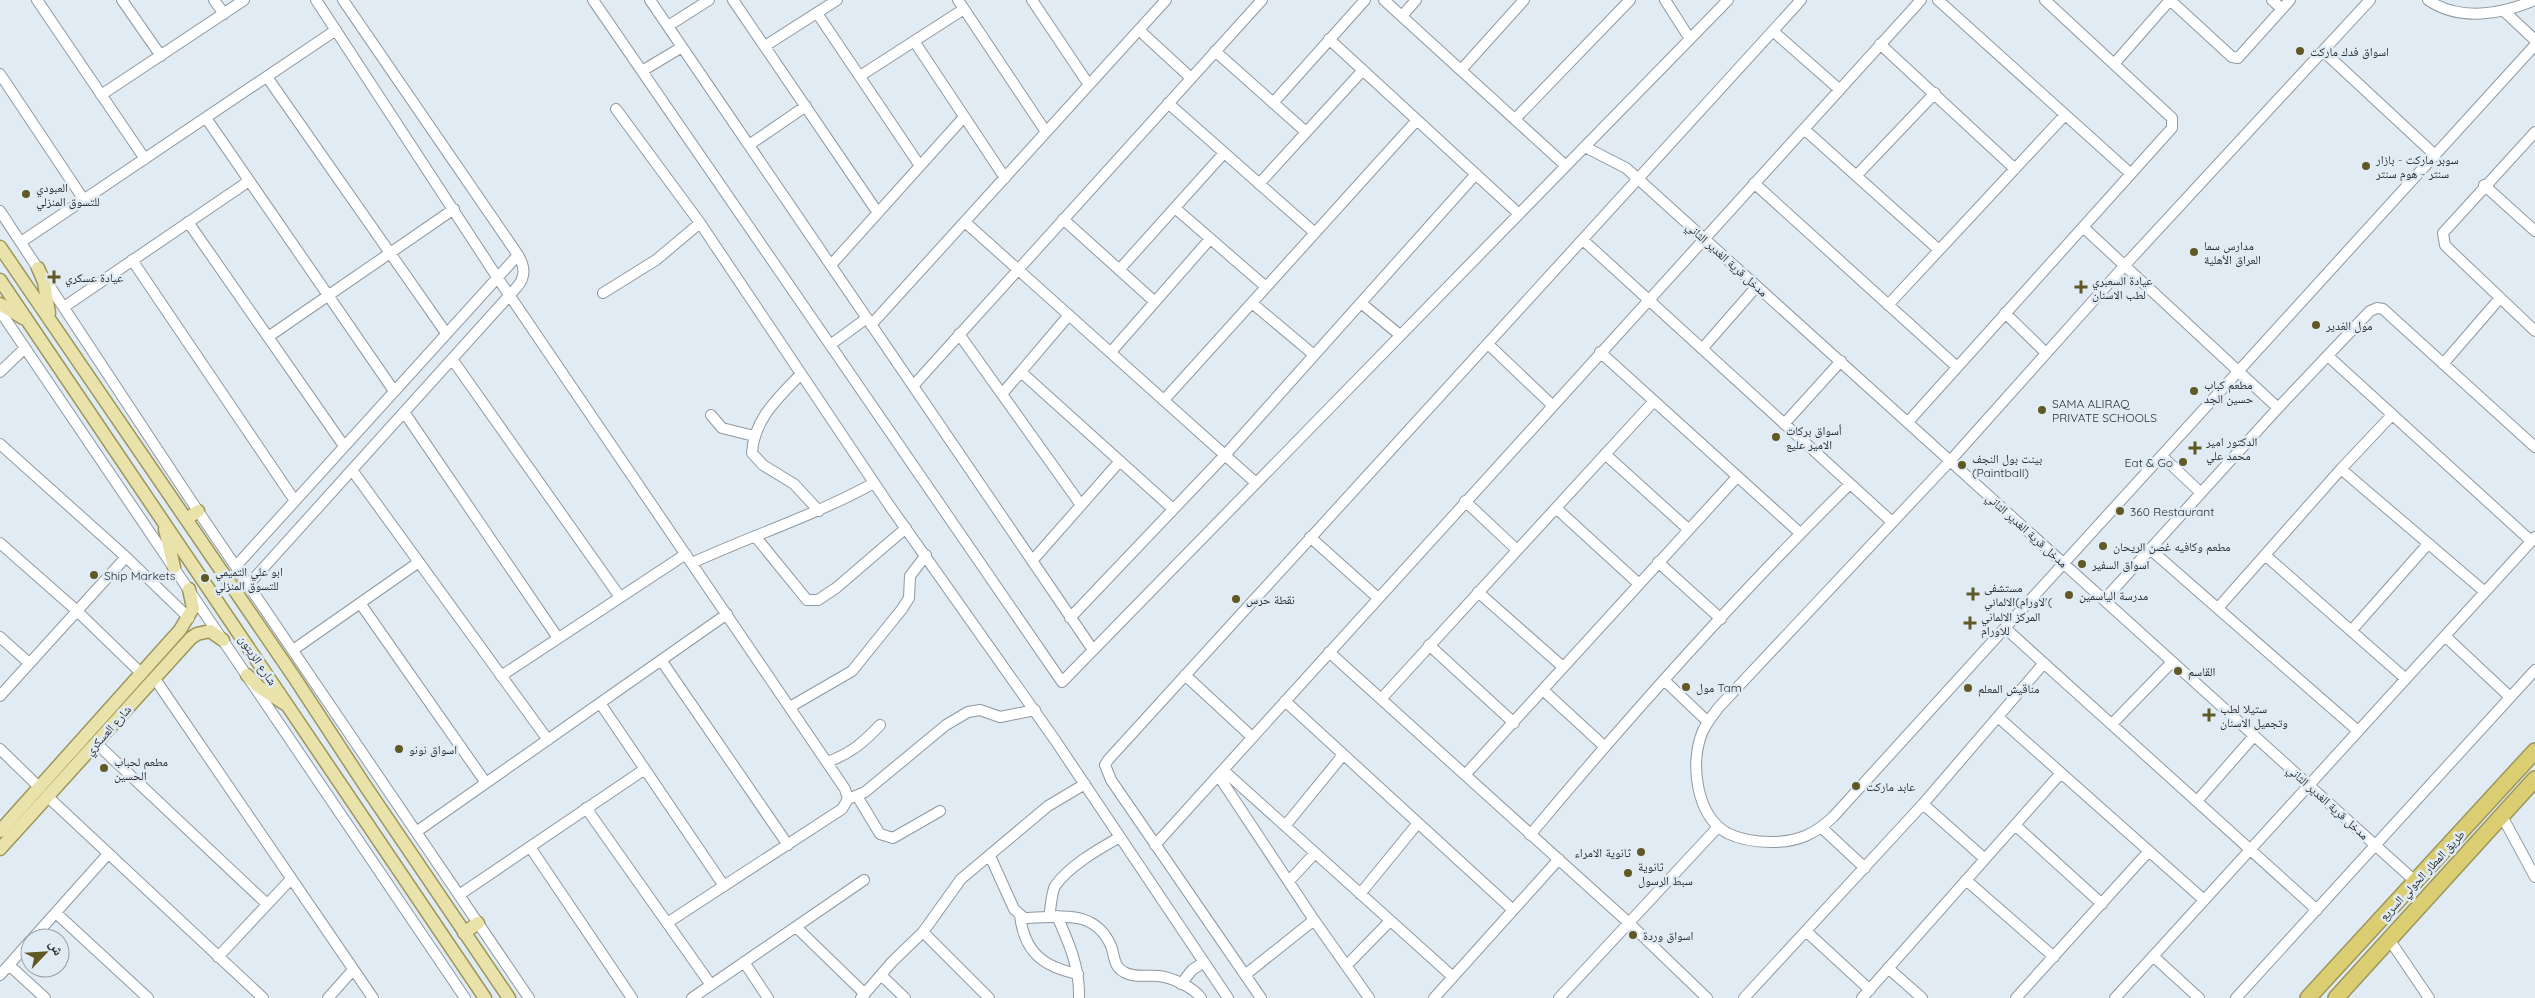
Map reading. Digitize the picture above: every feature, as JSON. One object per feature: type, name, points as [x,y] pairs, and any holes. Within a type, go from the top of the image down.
[{"type":"highway","name":"طريق المطار الحولي السريع","points":[[2308,998],[2535,751]]},
{"type":"highway","name":"طريق المطار الحولي السريع","points":[[2336,998],[2535,778]]},
{"type":"main road","points":[[0,247],[58,331]]},
{"type":"main road","points":[[38,268],[44,282],[49,313],[58,331]]},
{"type":"main road","name":"شارع الزيتون","points":[[0,280],[294,713],[347,796],[486,998]]},
{"type":"main road","points":[[0,304],[28,322]]},
{"type":"main road","name":"شارع الزيتون","points":[[58,331],[294,677],[387,819],[509,998]]},
{"type":"main road","points":[[76,391],[85,391],[90,384],[90,379]]},
{"type":"main road","points":[[96,423],[99,414],[103,412],[113,413]]},
{"type":"main road","points":[[186,519],[198,511]]},
{"type":"main road","points":[[159,515],[174,567]]},
{"type":"main road","points":[[189,589],[193,602],[189,618]]},
{"type":"main road","name":"شارع العسكري","points":[[0,849],[141,673],[189,618]]},
{"type":"main road","points":[[180,630],[188,626],[193,629],[189,641]]},
{"type":"main road","name":"شارع العسكري","points":[[0,831],[96,743],[189,641],[203,632],[210,632],[223,640]]},
{"type":"main road","points":[[294,677],[306,669]]},
{"type":"main road","points":[[247,675],[294,713]]},
{"type":"main road","points":[[347,796],[358,798],[362,795],[364,784]]},
{"type":"main road","points":[[371,831],[371,826],[377,818],[387,819]]},
{"type":"main road","points":[[464,933],[478,923]]},
{"type":"street","points":[[37,0],[145,159]]},
{"type":"street","points":[[122,0],[161,56]]},
{"type":"street","points":[[214,0],[224,14]]},
{"type":"street","points":[[101,95],[244,0]]},
{"type":"street","points":[[316,0],[509,295],[845,789],[880,834],[893,838],[940,811]]},
{"type":"street","points":[[248,585],[521,282],[524,270],[518,255],[343,0]]},
{"type":"street","points":[[593,0],[1062,682],[1728,0]]},
{"type":"street","points":[[650,0],[1093,650]]},
{"type":"street","points":[[668,26],[708,0]]},
{"type":"street","points":[[733,0],[878,213]]},
{"type":"street","points":[[765,46],[837,0]]},
{"type":"street","points":[[1032,0],[1089,85]]},
{"type":"street","points":[[830,345],[869,322],[965,222],[1166,0]]},
{"type":"street","points":[[912,386],[1262,0]]},
{"type":"street","points":[[1273,102],[1365,0]]},
{"type":"street","points":[[1384,0],[1566,166]]},
{"type":"street","points":[[1402,16],[1416,0]]},
{"type":"street","points":[[1461,70],[1524,0]]},
{"type":"street","points":[[1515,119],[1630,0]]},
{"type":"street","points":[[1665,0],[1690,39]]},
{"type":"street","points":[[1261,998],[1111,780],[1105,766],[1111,755],[1774,32],[1801,0]]},
{"type":"street","points":[[1155,845],[1704,237],[1921,0]]},
{"type":"street","points":[[1938,0],[2131,174]]},
{"type":"street","points":[[1908,422],[2172,128],[2174,123],[2172,118],[2044,0]]},
{"type":"street","points":[[2114,64],[2170,0],[2232,57],[2238,58],[2290,0]]},
{"type":"street","points":[[2272,0],[2282,9]]},
{"type":"street","points":[[2370,0],[1708,722],[1697,750],[1698,789],[1704,805],[1718,827],[1728,833],[1760,842],[1796,840],[1809,836],[1822,828],[2535,46]]},
{"type":"street","points":[[2428,0],[2456,12],[2480,14],[2504,11],[2535,0]]},
{"type":"street","points":[[860,76],[914,41],[961,4],[1046,132]]},
{"type":"street","points":[[2504,11],[2535,40]]},
{"type":"street","points":[[817,13],[920,166]]},
{"type":"street","points":[[21,242],[336,30]]},
{"type":"street","points":[[1139,30],[1191,78]]},
{"type":"street","points":[[1774,32],[1840,90]]},
{"type":"street","points":[[1329,39],[1519,214]]},
{"type":"street","points":[[914,41],[1005,178]]},
{"type":"street","points":[[1880,44],[2015,169]]},
{"type":"street","points":[[642,71],[682,46]]},
{"type":"street","points":[[1215,51],[1306,132]]},
{"type":"street","points":[[2323,51],[2435,155]]},
{"type":"street","points":[[1259,184],[1363,70]]},
{"type":"street","points":[[0,74],[84,200]]},
{"type":"street","points":[[267,77],[446,333]]},
{"type":"street","points":[[1856,176],[1934,93]]},
{"type":"street","points":[[1168,103],[1314,234]]},
{"type":"street","points":[[749,145],[806,106]]},
{"type":"street","points":[[616,109],[700,223],[874,483],[1035,710],[1228,998]]},
{"type":"street","points":[[1888,305],[2065,115]]},
{"type":"street","points":[[831,265],[964,117]]},
{"type":"street","points":[[206,118],[394,391]]},
{"type":"street","points":[[1164,400],[1417,120]]},
{"type":"street","points":[[1804,129],[1939,250]]},
{"type":"street","points":[[2535,132],[2484,185],[2443,233],[2445,245],[2535,331]]},
{"type":"street","name":"مدخل قرية الغدير الثاني","points":[[1585,147],[1626,168],[1639,179],[2416,882]]},
{"type":"street","points":[[1119,270],[1224,153]]},
{"type":"street","points":[[1070,618],[1225,455],[1476,174]]},
{"type":"street","points":[[64,307],[249,181]]},
{"type":"street","points":[[1754,183],[1957,367]]},
{"type":"street","points":[[2484,185],[2535,230]]},
{"type":"street","points":[[1174,208],[1266,287]]},
{"type":"street","points":[[268,337],[454,210]]},
{"type":"street","points":[[0,211],[198,511],[529,998]]},
{"type":"street","points":[[1063,219],[1155,302]]},
{"type":"street","points":[[188,222],[344,446]]},
{"type":"street","points":[[965,222],[1256,483]]},
{"type":"street","points":[[603,293],[656,260],[700,223]]},
{"type":"street","points":[[2083,227],[2278,408]]},
{"type":"street","points":[[1110,352],[1210,239]]},
{"type":"street","points":[[1583,240],[1892,522]]},
{"type":"street","points":[[236,566],[518,255]]},
{"type":"street","points":[[132,260],[295,501]]},
{"type":"street","points":[[1702,349],[1757,286]]},
{"type":"street","points":[[2443,364],[2500,298]]},
{"type":"street","points":[[1252,303],[1314,355]]},
{"type":"street","points":[[1361,303],[1400,335]]},
{"type":"street","points":[[2104,600],[2278,408],[2370,311],[2377,308],[2383,309],[2535,448]]},
{"type":"street","points":[[0,312],[465,998]]},
{"type":"street","points":[[2005,313],[2046,353]]},
{"type":"street","points":[[1002,394],[1069,315]]},
{"type":"street","points":[[959,334],[1080,505]]},
{"type":"street","points":[[1488,344],[1552,405]]},
{"type":"street","points":[[0,372],[25,348]]},
{"type":"street","points":[[1600,352],[1800,533]]},
{"type":"street","points":[[2115,998],[2533,539],[2328,356]]},
{"type":"street","points":[[452,359],[620,597]]},
{"type":"street","points":[[1784,424],[1841,361]]},
{"type":"street","points":[[1021,372],[1173,509]]},
{"type":"street","points":[[801,374],[770,406],[754,436],[752,453],[763,466],[794,484],[819,511]]},
{"type":"street","points":[[1381,699],[1654,400]]},
{"type":"street","points":[[404,412],[558,638]]},
{"type":"street","points":[[711,414],[722,428],[754,436]]},
{"type":"street","points":[[2218,608],[2341,469],[2392,415]]},
{"type":"street","points":[[0,444],[126,557],[189,618]]},
{"type":"street","points":[[1605,454],[1688,529]]},
{"type":"street","points":[[2162,456],[2201,493]]},
{"type":"street","points":[[1032,561],[1120,461]]},
{"type":"street","points":[[2341,469],[2485,592]]},
{"type":"street","points":[[352,470],[548,740]]},
{"type":"street","points":[[1465,775],[1737,476]]},
{"type":"street","points":[[692,563],[755,536],[785,526],[874,483]]},
{"type":"street","points":[[1530,835],[1604,746],[1664,680],[1800,533],[1850,484]]},
{"type":"street","points":[[1465,501],[1517,550]]},
{"type":"street","points":[[1556,508],[1640,584]]},
{"type":"street","points":[[755,536],[797,590],[807,600],[818,600],[836,588],[906,528]]},
{"type":"street","points":[[1310,538],[1378,598]]},
{"type":"street","points":[[0,543],[76,610],[141,673]]},
{"type":"street","points":[[2351,631],[2428,544]]},
{"type":"street","points":[[2151,550],[2358,731]]},
{"type":"street","points":[[501,676],[686,554]]},
{"type":"street","points":[[790,707],[852,671],[902,609],[909,598],[910,576],[926,555]]},
{"type":"street","points":[[2265,555],[2406,679]]},
{"type":"street","points":[[0,696],[126,557]]},
{"type":"street","points":[[293,650],[419,562]]},
{"type":"street","points":[[1658,562],[1721,619]]},
{"type":"street","points":[[1478,592],[1563,668]]},
{"type":"street","points":[[360,603],[486,783]]},
{"type":"street","points":[[416,832],[727,614]]},
{"type":"street","points":[[2006,628],[2317,910]]},
{"type":"street","points":[[2445,636],[2510,697]]},
{"type":"street","points":[[0,637],[29,663]]},
{"type":"street","points":[[1429,645],[1514,723]]},
{"type":"street","points":[[1330,652],[1629,923],[1707,998]]},
{"type":"street","points":[[661,660],[788,845]]},
{"type":"street","points":[[2112,724],[2172,662]]},
{"type":"street","points":[[1744,998],[1807,932],[1923,804],[2044,663]]},
{"type":"street","points":[[2236,998],[2535,670]]},
{"type":"street","points":[[1184,675],[1252,737]]},
{"type":"street","points":[[155,679],[373,998]]},
{"type":"street","points":[[1664,680],[1708,722]]},
{"type":"street","points":[[1543,690],[1604,746]]},
{"type":"street","points":[[1284,701],[1513,910]]},
{"type":"street","points":[[600,703],[724,886]]},
{"type":"street","points":[[667,923],[842,809],[853,798],[865,792],[946,725],[968,712],[980,710],[1000,717],[1035,710]]},
{"type":"street","points":[[1998,717],[2204,900]]},
{"type":"street","points":[[827,762],[844,756],[860,746],[880,726]]},
{"type":"street","points":[[2197,801],[2254,736]]},
{"type":"street","points":[[96,743],[267,904]]},
{"type":"street","points":[[0,749],[108,854],[263,998]]},
{"type":"street","points":[[1285,826],[1343,755]]},
{"type":"street","points":[[459,895],[645,769]]},
{"type":"street","points":[[1221,772],[1285,826],[1453,977]]},
{"type":"street","points":[[1221,772],[1314,920],[1369,998]]},
{"type":"street","points":[[1807,932],[1866,994],[2061,773]]},
{"type":"street","points":[[796,927],[863,996],[923,932],[961,879],[1048,806],[1085,784]]},
{"type":"street","points":[[1923,804],[1985,860]]},
{"type":"street","points":[[586,808],[710,985]]},
{"type":"street","points":[[2502,816],[2535,877]]},
{"type":"street","points":[[1360,894],[1418,824]]},
{"type":"street","points":[[2014,826],[2102,904]]},
{"type":"street","points":[[1559,998],[1718,827]]},
{"type":"street","points":[[1822,828],[1865,868]]},
{"type":"street","points":[[1079,998],[1078,974],[1071,948],[1053,916],[1054,888],[1066,874],[1097,850],[1120,837]]},
{"type":"street","points":[[530,846],[632,998]]},
{"type":"street","points":[[2016,998],[2149,851]]},
{"type":"street","points":[[1289,881],[1315,853]]},
{"type":"street","points":[[42,928],[108,854]]},
{"type":"street","points":[[990,856],[1014,909],[1024,918],[1064,915],[1090,922],[1103,933],[1112,948],[1116,965],[1123,972],[1134,976],[1160,976],[1194,990],[1201,998]]},
{"type":"street","points":[[1434,998],[1559,860]]},
{"type":"street","points":[[218,957],[291,879]]},
{"type":"street","points":[[696,997],[710,985],[864,880]]},
{"type":"street","points":[[1966,880],[2054,957]]},
{"type":"street","points":[[56,913],[148,998]]},
{"type":"street","points":[[1020,915],[1022,931],[1033,952],[1059,970],[1078,974]]},
{"type":"street","points":[[1245,975],[1314,920]]},
{"type":"street","points":[[1346,966],[1390,921]]},
{"type":"street","points":[[923,932],[989,998]]},
{"type":"street","points":[[2389,939],[2429,998]]},
{"type":"street","points":[[0,975],[20,952]]},
{"type":"street","points":[[2153,956],[2200,998]]},
{"type":"street","points":[[744,962],[768,998]]},
{"type":"street","points":[[1181,984],[1192,970],[1204,962]]},
{"type":"street","points":[[9,965],[45,998]]},
{"type":"street","points":[[1888,968],[1922,998]]},
{"type":"street","points":[[328,998],[353,970]]},
{"type":"street","points":[[881,976],[905,998]]},
{"type":"street","points":[[1690,998],[1698,990]]},
{"type":"place","name":"اسواق فدك ماركت","points":[[2300,51]]},
{"type":"place","name":"سوبر ماركت - بازار سنتر - هوم سنتر","points":[[2366,166]]},
{"type":"place","name":"العبودي للتسوق المنزلي","points":[[26,194]]},
{"type":"place","name":"مدارس سما العراق الأهلية","points":[[2194,252]]},
{"type":"place","name":"عيادة عسكري","points":[[54,277]]},
{"type":"place","name":"عيادة السعبري لطب الاسنان","points":[[2081,287]]},
{"type":"place","name":"مول الغدير","points":[[2316,325]]},
{"type":"place","name":"مطعم كباب حسين الجد","points":[[2194,391]]},
{"type":"place","name":"SAMA ALIRAQ PRIVATE SCHOOLS","points":[[2042,410]]},
{"type":"place","name":"أسواق بركات الامير عليع","points":[[1776,437]]},
{"type":"place","name":"الدكتور امير محمد علي","points":[[2195,448]]},
{"type":"place","name":"Eat & Go","points":[[2183,462]]},
{"type":"place","name":"بينت بول النجف (Paintball)","points":[[1962,465]]},
{"type":"place","name":"360 Restaurant","points":[[2120,511]]},
{"type":"place","name":"مطعم وكافيه غصن الريحان","points":[[2103,546]]},
{"type":"place","name":"اسواق السفير","points":[[2082,564]]},
{"type":"place","name":"Ship Markets","points":[[94,575]]},
{"type":"place","name":"ابو علي التميمي للتسوق المنزلي","points":[[205,578]]},
{"type":"place","name":"مستشفى الاورام)الالماني(","points":[[1973,594]]},
{"type":"place","name":"مدرسة الياسمين","points":[[2069,595]]},
{"type":"place","name":"نقطة حرس","points":[[1236,599]]},
{"type":"place","name":"المركز الالماني للاورام","points":[[1970,623]]},
{"type":"place","name":"القاسم","points":[[2178,671]]},
{"type":"place","name":"مول Tam","points":[[1686,687]]},
{"type":"place","name":"مناقيش المعلم","points":[[1968,688]]},
{"type":"place","name":"ستيلا لطب وتجميل الاسنان","points":[[2209,715]]},
{"type":"place","name":"اسواق نونو","points":[[399,749]]},
{"type":"place","name":"مطعم لحباب الحسين","points":[[104,768]]},
{"type":"place","name":"عابد ماركت","points":[[1856,786]]},
{"type":"place","name":"ثانوية الامراء","points":[[1641,852]]},
{"type":"place","name":"ثانوية سبط الرسول","points":[[1628,873]]},
{"type":"place","name":"اسواق وردة","points":[[1633,935]]}]
